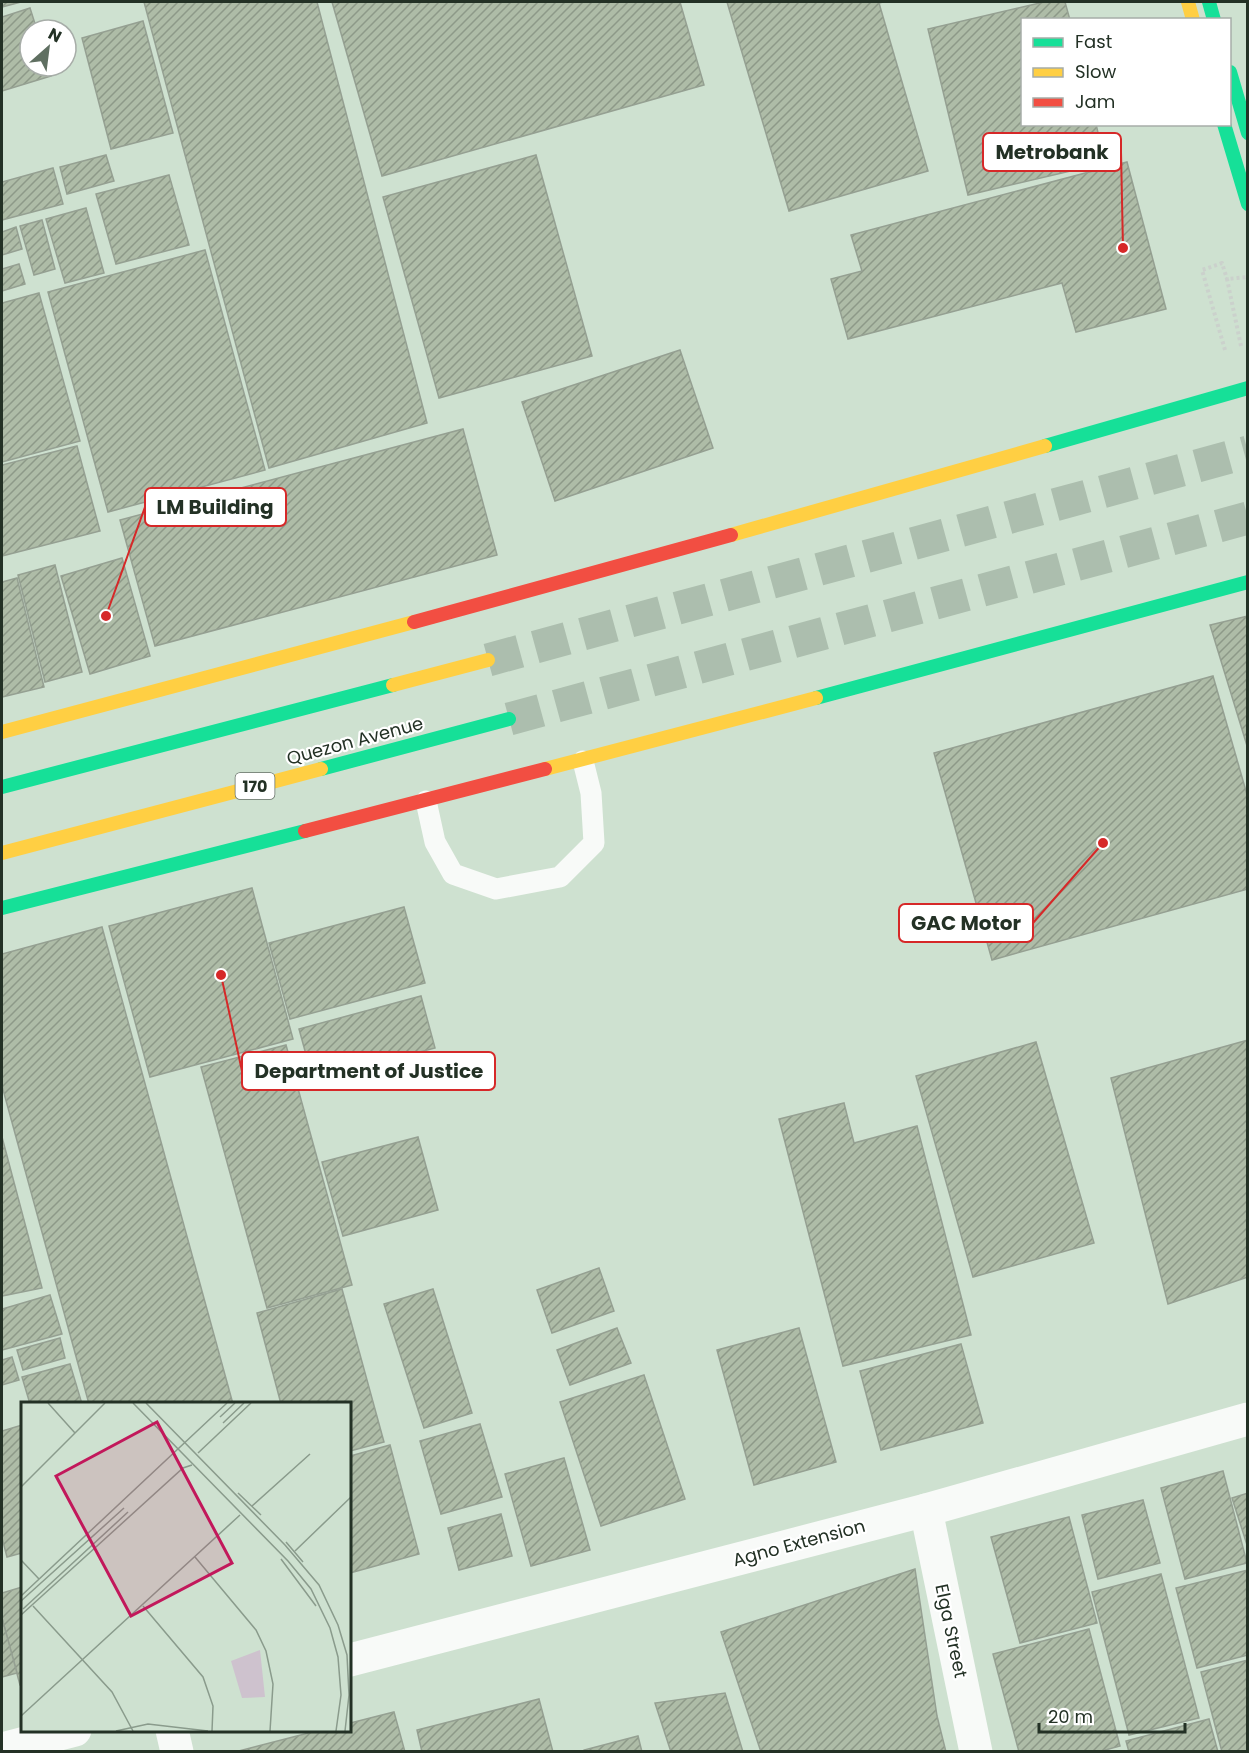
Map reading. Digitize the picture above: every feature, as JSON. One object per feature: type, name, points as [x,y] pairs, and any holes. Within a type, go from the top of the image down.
[{"type":"main road","points":[[1188,2],[1193,18]]},
{"type":"main road","points":[[1209,2],[1213,18]]},
{"type":"main road","points":[[1231,75],[1248,133]]},
{"type":"main road","points":[[1225,126],[1248,204]]},
{"type":"main road","points":[[2,732],[599,573],[1248,388]]},
{"type":"main road","points":[[2,908],[583,761],[1248,582]]},
{"type":"main road","points":[[2,787],[488,660]]},
{"type":"main road","name":"Quezon Avenue","points":[[2,853],[509,718]]},
{"type":"street","name":"Agno Extension","points":[[351,1660],[926,1510],[1248,1419]]},
{"type":"street","name":"Elga Street","points":[[926,1510],[976,1752]]},
{"type":"street","points":[[2,1749],[71,1732]]},
{"type":"street","points":[[172,1732],[177,1752]]},
{"type":"lane","points":[[426,801],[435,842],[453,874],[496,889],[560,877],[594,843],[591,793],[583,761]]},
{"type":"path","points":[[1222,339],[1202,270],[1222,263],[1243,357]]},
{"type":"path","points":[[1227,279],[1248,277]]},
{"type":"building","points":[[2,2],[21,2],[2,7]]},
{"type":"building","points":[[144,2],[317,2],[427,423],[269,468]]},
{"type":"building","points":[[332,2],[680,2],[704,85],[382,176]]},
{"type":"building","points":[[727,2],[883,2],[879,3],[928,171],[789,211]]},
{"type":"building","points":[[1044,2],[1065,2],[1069,18],[1021,18],[1021,126],[1096,126],[1105,163],[968,195],[928,29]]},
{"type":"building","points":[[30,8],[33,18],[18,18],[18,78],[44,78],[2,91],[2,17]]},
{"type":"building","points":[[143,21],[173,133],[111,149],[82,38]]},
{"type":"building","points":[[106,155],[114,181],[67,194],[60,167]]},
{"type":"building","points":[[536,155],[592,356],[439,398],[383,197]]},
{"type":"building","points":[[1127,162],[1166,309],[1076,332],[1062,283],[848,339],[831,279],[862,271],[851,235]]},
{"type":"building","points":[[53,168],[63,204],[2,220],[2,182]]},
{"type":"building","points":[[169,175],[189,245],[116,264],[96,194]]},
{"type":"building","points":[[86,208],[104,273],[65,283],[46,219]]},
{"type":"building","points":[[42,220],[55,269],[34,275],[20,226]]},
{"type":"building","points":[[16,227],[22,249],[2,255],[2,232]]},
{"type":"building","points":[[205,250],[265,470],[108,512],[48,292]]},
{"type":"building","points":[[19,264],[25,284],[2,291],[2,269]]},
{"type":"building","points":[[39,293],[80,441],[2,462],[2,303]]},
{"type":"building","points":[[680,350],[713,448],[555,501],[522,402]]},
{"type":"building","points":[[463,429],[497,555],[155,646],[120,520]]},
{"type":"building","points":[[77,446],[100,531],[2,556],[2,465]]},
{"type":"building","points":[[122,558],[150,656],[90,674],[61,576]]},
{"type":"building","points":[[55,565],[82,672],[45,682],[18,575]]},
{"type":"building","points":[[17,578],[44,687],[2,697],[2,582]]},
{"type":"building","points":[[1248,616],[1248,749],[1210,625]]},
{"type":"building","points":[[1213,676],[1248,798],[1248,889],[992,960],[934,753]]},
{"type":"building","points":[[252,888],[293,1039],[150,1077],[109,926]]},
{"type":"building","points":[[404,907],[425,983],[290,1019],[269,943]]},
{"type":"building","points":[[102,927],[232,1402],[88,1402],[2,1086],[2,954]]},
{"type":"building","points":[[421,996],[435,1048],[313,1080],[299,1029]]},
{"type":"building","points":[[1248,1040],[1248,1277],[1168,1304],[1111,1078]]},
{"type":"building","points":[[1036,1042],[1094,1243],[973,1277],[916,1076]]},
{"type":"building","points":[[286,1045],[352,1285],[267,1308],[201,1067]]},
{"type":"building","points":[[844,1103],[854,1143],[917,1126],[971,1335],[843,1366],[779,1119]]},
{"type":"building","points":[[2,1137],[42,1288],[2,1296]]},
{"type":"building","points":[[418,1137],[438,1210],[343,1236],[322,1162]]},
{"type":"building","points":[[599,1268],[614,1311],[552,1333],[537,1290]]},
{"type":"building","points":[[342,1289],[384,1442],[351,1451],[351,1402],[280,1402],[257,1313]]},
{"type":"building","points":[[433,1289],[472,1413],[424,1428],[384,1304]]},
{"type":"building","points":[[50,1295],[62,1334],[2,1350],[2,1309]]},
{"type":"building","points":[[617,1328],[631,1363],[570,1385],[557,1350]]},
{"type":"building","points":[[799,1328],[836,1462],[754,1485],[717,1350]]},
{"type":"building","points":[[60,1338],[65,1358],[23,1370],[17,1350]]},
{"type":"building","points":[[961,1344],[983,1423],[881,1450],[860,1371]]},
{"type":"building","points":[[12,1357],[19,1380],[2,1385],[2,1360]]},
{"type":"building","points":[[70,1364],[81,1402],[29,1402],[22,1377]]},
{"type":"building","points":[[644,1375],[685,1499],[601,1526],[560,1402]]},
{"type":"building","points":[[480,1424],[502,1497],[441,1514],[420,1441]]},
{"type":"building","points":[[21,1425],[21,1553],[7,1557],[2,1538],[2,1431]]},
{"type":"building","points":[[390,1445],[419,1554],[351,1573],[351,1456]]},
{"type":"building","points":[[564,1458],[590,1550],[531,1566],[505,1474]]},
{"type":"building","points":[[1223,1471],[1247,1563],[1185,1579],[1161,1488]]},
{"type":"building","points":[[1248,1493],[1248,1548],[1232,1498]]},
{"type":"building","points":[[1143,1500],[1160,1563],[1098,1579],[1082,1515]]},
{"type":"building","points":[[501,1514],[512,1556],[459,1570],[448,1528]]},
{"type":"building","points":[[1069,1517],[1097,1623],[1020,1643],[991,1537]]},
{"type":"building","points":[[915,1569],[937,1716],[946,1752],[761,1752],[721,1632]]},
{"type":"building","points":[[1248,1570],[1248,1655],[1197,1668],[1176,1588]]},
{"type":"building","points":[[1161,1574],[1199,1718],[1129,1735],[1092,1592]]},
{"type":"building","points":[[21,1587],[21,1685],[2,1618],[2,1593]]},
{"type":"building","points":[[2,1618],[17,1673],[2,1677]]},
{"type":"building","points":[[1089,1629],[1120,1746],[1098,1752],[1019,1752],[993,1654]]},
{"type":"building","points":[[1248,1660],[1248,1752],[1222,1752],[1201,1672]]},
{"type":"building","points":[[725,1693],[743,1752],[671,1752],[655,1703]]},
{"type":"building","points":[[539,1699],[553,1752],[422,1752],[417,1730]]},
{"type":"building","points":[[394,1712],[405,1752],[235,1752],[312,1732],[351,1732],[351,1723]]},
{"type":"building","points":[[1209,1719],[1218,1752],[1129,1752],[1126,1741]]},
{"type":"building","points":[[638,1736],[642,1752],[584,1752],[584,1750]]},
{"type":"tunnel","points":[[488,660],[1248,452]]},
{"type":"tunnel","points":[[509,719],[1248,518]]},
{"type":"traffic: fast","points":[[1209,2],[1213,18]]},
{"type":"traffic: fast","points":[[1231,75],[1248,133]]},
{"type":"traffic: fast","points":[[1225,126],[1248,204]]},
{"type":"traffic: fast","points":[[1045,446],[1248,388]]},
{"type":"traffic: fast","points":[[816,698],[1248,582]]},
{"type":"traffic: fast","points":[[2,787],[393,685]]},
{"type":"traffic: fast","points":[[321,769],[509,719]]},
{"type":"traffic: fast","points":[[2,908],[305,831]]},
{"type":"traffic: slow","points":[[1188,2],[1192,18]]},
{"type":"traffic: slow","points":[[731,535],[1045,446]]},
{"type":"traffic: slow","points":[[2,732],[414,622]]},
{"type":"traffic: slow","points":[[393,685],[488,660]]},
{"type":"traffic: slow","points":[[545,769],[816,698]]},
{"type":"traffic: slow","points":[[2,853],[321,769]]},
{"type":"traffic: jam","points":[[414,622],[731,535]]},
{"type":"traffic: jam","points":[[305,831],[545,769]]},
{"type":"place","name":"Metrobank","points":[[1123,248]]},
{"type":"place","name":"LM Building","points":[[106,616]]},
{"type":"place","name":"GAC Motor","points":[[1103,843]]},
{"type":"place","name":"Department of Justice","points":[[221,975]]}]
